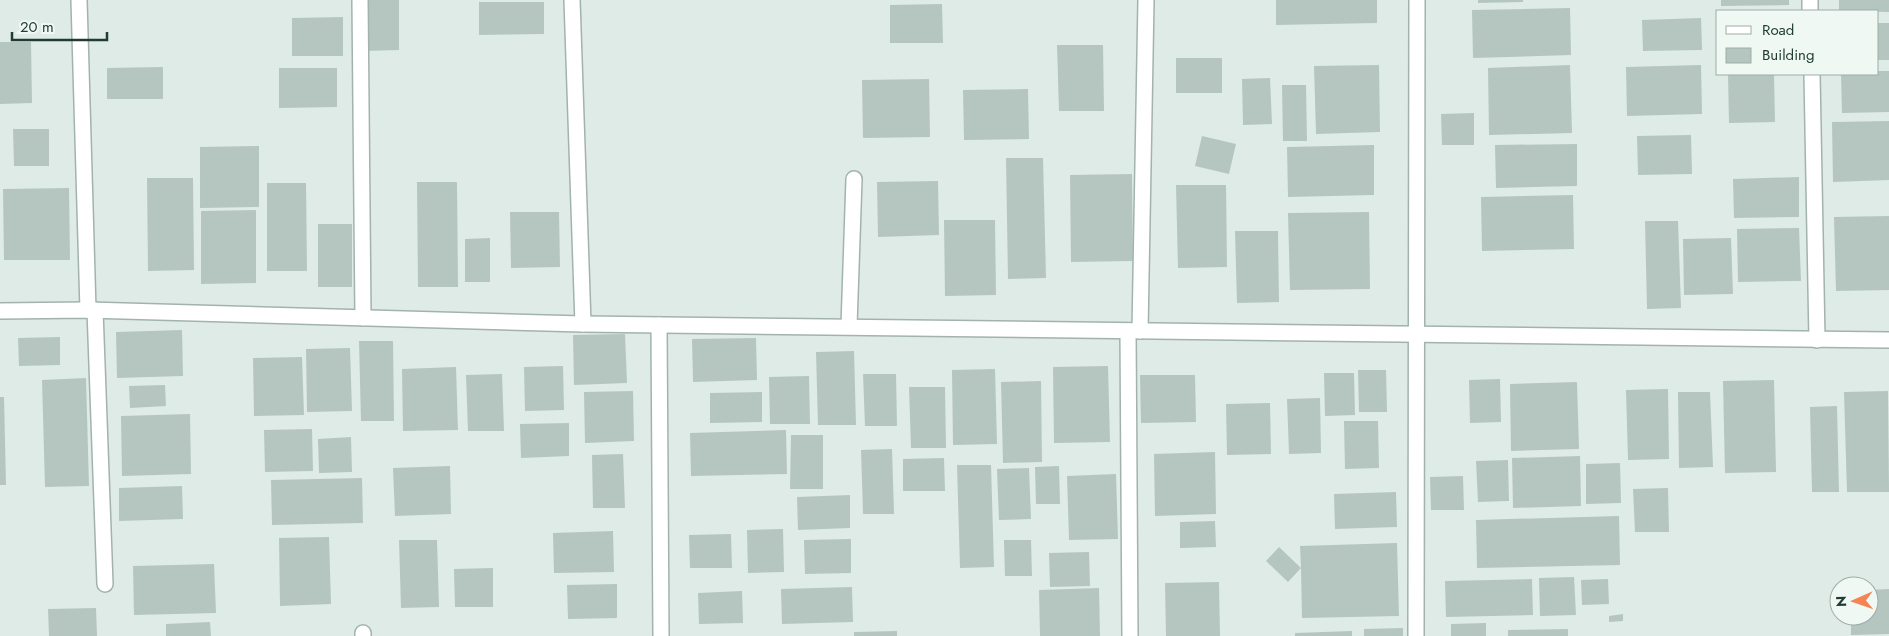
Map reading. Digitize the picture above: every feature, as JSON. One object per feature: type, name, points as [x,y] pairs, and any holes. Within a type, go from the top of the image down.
[{"type":"street","points":[[80,0],[105,584]]},
{"type":"street","points":[[360,0],[363,318]]},
{"type":"street","points":[[572,0],[583,324]]},
{"type":"street","points":[[1130,636],[1134,331],[1146,0]]},
{"type":"street","points":[[1416,0],[1416,636]]},
{"type":"street","points":[[1812,75],[1817,340]]},
{"type":"street","points":[[849,326],[854,179]]},
{"type":"street","points":[[0,311],[92,310],[583,324],[1889,340]]},
{"type":"street","points":[[659,325],[661,636]]},
{"type":"building","points":[[363,0],[399,0],[399,50],[364,51]]},
{"type":"building","points":[[1276,0],[1377,0],[1377,23],[1276,25]]},
{"type":"building","points":[[1478,0],[1523,0],[1523,2],[1478,3]]},
{"type":"building","points":[[1721,0],[1789,0],[1789,5],[1721,6]]},
{"type":"building","points":[[1839,0],[1889,0],[1889,12],[1879,12],[1879,10],[1839,10]]},
{"type":"building","points":[[479,2],[544,2],[544,34],[479,35]]},
{"type":"building","points":[[942,4],[943,43],[890,43],[890,5]]},
{"type":"building","points":[[1570,8],[1571,55],[1473,58],[1472,10]]},
{"type":"building","points":[[343,17],[343,56],[292,56],[292,18]]},
{"type":"building","points":[[1701,18],[1702,50],[1643,51],[1642,20]]},
{"type":"building","points":[[1879,23],[1889,23],[1889,60],[1879,60]]},
{"type":"building","points":[[0,42],[31,42],[32,103],[0,104]]},
{"type":"building","points":[[1057,45],[1103,45],[1104,111],[1059,111]]},
{"type":"building","points":[[1176,58],[1222,58],[1222,93],[1176,93]]},
{"type":"building","points":[[1379,65],[1380,132],[1316,134],[1314,66]]},
{"type":"building","points":[[1570,65],[1572,133],[1489,135],[1488,68]]},
{"type":"building","points":[[1701,65],[1702,114],[1627,116],[1626,67]]},
{"type":"building","points":[[163,67],[163,99],[107,99],[107,68]]},
{"type":"building","points":[[279,68],[337,68],[337,107],[279,108]]},
{"type":"building","points":[[1879,71],[1889,71],[1889,112],[1842,113],[1841,75],[1879,75]]},
{"type":"building","points":[[1728,75],[1774,75],[1775,122],[1729,123]]},
{"type":"building","points":[[1270,78],[1272,124],[1243,125],[1242,79]]},
{"type":"building","points":[[929,79],[930,137],[863,138],[862,80]]},
{"type":"building","points":[[1282,85],[1306,85],[1307,141],[1283,141]]},
{"type":"building","points":[[1028,89],[1029,139],[964,140],[963,90]]},
{"type":"building","points":[[1474,113],[1474,145],[1442,145],[1441,114]]},
{"type":"building","points":[[1889,121],[1889,180],[1833,182],[1832,122]]},
{"type":"building","points":[[13,129],[49,129],[49,166],[14,166]]},
{"type":"building","points":[[1691,135],[1692,174],[1638,175],[1637,136]]},
{"type":"building","points":[[1202,136],[1236,144],[1229,174],[1195,166]]},
{"type":"building","points":[[1577,144],[1577,186],[1496,188],[1495,145]]},
{"type":"building","points":[[1374,145],[1374,195],[1288,197],[1287,147]]},
{"type":"building","points":[[259,146],[259,207],[200,208],[200,147]]},
{"type":"building","points":[[1006,158],[1043,158],[1046,278],[1008,279]]},
{"type":"building","points":[[1132,174],[1133,261],[1071,262],[1070,175]]},
{"type":"building","points":[[1799,177],[1799,217],[1734,218],[1733,179]]},
{"type":"building","points":[[147,178],[193,178],[194,270],[148,271]]},
{"type":"building","points":[[938,181],[939,235],[878,237],[877,182]]},
{"type":"building","points":[[417,182],[457,182],[458,287],[418,287]]},
{"type":"building","points":[[267,183],[306,183],[307,271],[267,271]]},
{"type":"building","points":[[1176,185],[1226,185],[1227,267],[1178,268]]},
{"type":"building","points":[[69,188],[70,260],[4,260],[3,189]]},
{"type":"building","points":[[1573,195],[1574,249],[1482,251],[1481,197]]},
{"type":"building","points":[[256,210],[256,283],[201,284],[201,211]]},
{"type":"building","points":[[510,212],[559,212],[560,267],[511,268]]},
{"type":"building","points":[[1369,212],[1370,289],[1290,290],[1288,213]]},
{"type":"building","points":[[1889,216],[1889,290],[1836,291],[1834,217]]},
{"type":"building","points":[[944,220],[995,220],[996,295],[945,296]]},
{"type":"building","points":[[1645,221],[1678,221],[1681,308],[1647,309]]},
{"type":"building","points":[[318,224],[352,224],[352,287],[318,287]]},
{"type":"building","points":[[1799,228],[1801,281],[1738,282],[1737,229]]},
{"type":"building","points":[[1235,231],[1278,231],[1279,302],[1237,303]]},
{"type":"building","points":[[490,238],[490,282],[465,282],[465,239]]},
{"type":"building","points":[[1731,238],[1733,294],[1684,295],[1683,239]]},
{"type":"building","points":[[182,330],[183,376],[117,378],[116,332]]},
{"type":"building","points":[[625,334],[627,383],[574,385],[573,335]]},
{"type":"building","points":[[60,337],[60,365],[19,366],[18,338]]},
{"type":"building","points":[[756,338],[757,380],[693,382],[692,339]]},
{"type":"building","points":[[359,341],[393,341],[394,421],[361,421]]},
{"type":"building","points":[[350,348],[352,411],[307,412],[306,349]]},
{"type":"building","points":[[854,351],[856,425],[818,425],[816,352]]},
{"type":"building","points":[[302,357],[304,415],[254,416],[253,358]]},
{"type":"building","points":[[563,366],[564,410],[525,411],[524,367]]},
{"type":"building","points":[[1108,366],[1110,442],[1054,443],[1053,367]]},
{"type":"building","points":[[456,367],[458,430],[403,431],[402,369]]},
{"type":"building","points":[[995,369],[997,444],[953,445],[952,370]]},
{"type":"building","points":[[1358,370],[1386,370],[1387,412],[1359,412]]},
{"type":"building","points":[[1324,373],[1354,373],[1355,415],[1325,416]]},
{"type":"building","points":[[502,374],[504,431],[468,431],[466,375]]},
{"type":"building","points":[[863,374],[896,374],[897,426],[865,426]]},
{"type":"building","points":[[1140,375],[1195,375],[1196,422],[1141,423]]},
{"type":"building","points":[[809,376],[810,424],[770,424],[769,377]]},
{"type":"building","points":[[86,378],[89,486],[45,487],[42,380]]},
{"type":"building","points":[[1500,379],[1501,422],[1470,423],[1469,380]]},
{"type":"building","points":[[1774,380],[1776,472],[1725,473],[1723,381]]},
{"type":"building","points":[[1041,381],[1042,462],[1003,463],[1001,382]]},
{"type":"building","points":[[1577,382],[1579,449],[1511,451],[1510,384]]},
{"type":"building","points":[[165,385],[166,406],[130,408],[129,386]]},
{"type":"building","points":[[909,387],[945,387],[946,448],[911,448]]},
{"type":"building","points":[[1668,389],[1669,459],[1628,460],[1626,390]]},
{"type":"building","points":[[633,391],[634,441],[585,443],[584,392]]},
{"type":"building","points":[[1888,391],[1889,492],[1847,492],[1844,392]]},
{"type":"building","points":[[762,392],[762,422],[710,423],[710,393]]},
{"type":"building","points":[[1678,392],[1710,392],[1713,467],[1679,468]]},
{"type":"building","points":[[0,397],[4,397],[6,485],[0,485]]},
{"type":"building","points":[[1320,398],[1321,453],[1289,454],[1287,399]]},
{"type":"building","points":[[1270,403],[1271,454],[1227,455],[1226,404]]},
{"type":"building","points":[[1837,406],[1839,492],[1812,492],[1810,407]]},
{"type":"building","points":[[190,414],[191,474],[122,476],[121,416]]},
{"type":"building","points":[[1344,421],[1378,421],[1379,468],[1345,469]]},
{"type":"building","points":[[569,423],[569,456],[521,458],[520,424]]},
{"type":"building","points":[[312,429],[313,471],[265,472],[264,430]]},
{"type":"building","points":[[786,430],[787,474],[691,476],[690,433]]},
{"type":"building","points":[[791,435],[823,435],[823,489],[790,489]]},
{"type":"building","points":[[351,437],[352,472],[319,473],[318,439]]},
{"type":"building","points":[[892,449],[894,514],[863,514],[861,450]]},
{"type":"building","points":[[1215,452],[1216,514],[1155,516],[1154,454]]},
{"type":"building","points":[[623,454],[625,508],[593,508],[592,455]]},
{"type":"building","points":[[1580,456],[1581,506],[1513,508],[1512,458]]},
{"type":"building","points":[[944,458],[945,491],[903,491],[903,459]]},
{"type":"building","points":[[1508,460],[1509,501],[1478,502],[1476,461]]},
{"type":"building","points":[[1620,463],[1621,503],[1586,504],[1586,464]]},
{"type":"building","points":[[957,465],[991,465],[994,567],[960,568]]},
{"type":"building","points":[[450,466],[451,514],[395,516],[393,468]]},
{"type":"building","points":[[1059,466],[1060,504],[1036,504],[1035,467]]},
{"type":"building","points":[[1029,468],[1031,519],[999,520],[997,469]]},
{"type":"building","points":[[1116,474],[1118,539],[1069,540],[1067,476]]},
{"type":"building","points":[[1463,476],[1464,510],[1431,510],[1430,477]]},
{"type":"building","points":[[362,478],[363,523],[272,525],[271,480]]},
{"type":"building","points":[[182,486],[183,519],[119,521],[119,488]]},
{"type":"building","points":[[1668,488],[1669,532],[1635,532],[1633,489]]},
{"type":"building","points":[[1396,492],[1397,527],[1335,529],[1334,494]]},
{"type":"building","points":[[850,495],[850,528],[798,530],[797,497]]},
{"type":"building","points":[[1619,516],[1620,565],[1477,568],[1476,520]]},
{"type":"building","points":[[1215,521],[1216,547],[1180,548],[1180,522]]},
{"type":"building","points":[[783,529],[784,572],[748,573],[747,530]]},
{"type":"building","points":[[613,531],[614,572],[554,573],[553,533]]},
{"type":"building","points":[[731,534],[732,568],[690,568],[689,535]]},
{"type":"building","points":[[329,537],[331,604],[280,606],[279,538]]},
{"type":"building","points":[[851,539],[851,573],[805,574],[804,540]]},
{"type":"building","points":[[399,540],[437,540],[439,607],[401,608]]},
{"type":"building","points":[[1004,540],[1031,540],[1032,576],[1005,576]]},
{"type":"building","points":[[1397,543],[1399,616],[1302,618],[1300,546]]},
{"type":"building","points":[[1279,547],[1301,568],[1288,582],[1266,561]]},
{"type":"building","points":[[1089,552],[1090,586],[1050,587],[1049,553]]},
{"type":"building","points":[[214,564],[216,613],[134,615],[133,566]]},
{"type":"building","points":[[493,568],[493,607],[455,607],[454,569]]},
{"type":"building","points":[[1574,577],[1576,615],[1540,616],[1539,578]]},
{"type":"building","points":[[1532,579],[1533,615],[1446,617],[1445,581]]},
{"type":"building","points":[[1608,579],[1609,604],[1582,605],[1581,580]]},
{"type":"building","points":[[1219,582],[1220,636],[1166,636],[1165,583]]},
{"type":"building","points":[[617,584],[617,618],[568,619],[567,585]]},
{"type":"building","points":[[852,587],[853,622],[782,624],[781,589]]},
{"type":"building","points":[[1099,588],[1100,636],[1040,636],[1039,590]]},
{"type":"building","points":[[1889,589],[1889,634],[1851,635],[1851,626],[1879,626],[1879,590]]},
{"type":"building","points":[[742,591],[743,623],[699,624],[698,593]]},
{"type":"building","points":[[96,608],[97,636],[49,636],[48,609]]},
{"type":"building","points":[[1623,614],[1623,621],[1609,622],[1609,616]]},
{"type":"building","points":[[210,622],[211,636],[166,636],[166,624]]},
{"type":"building","points":[[1486,623],[1486,636],[1451,636],[1451,624]]},
{"type":"building","points":[[1403,628],[1403,636],[1364,636],[1364,629]]},
{"type":"building","points":[[1568,629],[1568,636],[1508,636],[1508,630]]},
{"type":"building","points":[[897,631],[897,636],[854,636],[854,632]]},
{"type":"building","points":[[1352,631],[1352,636],[1295,636],[1295,633]]}]
